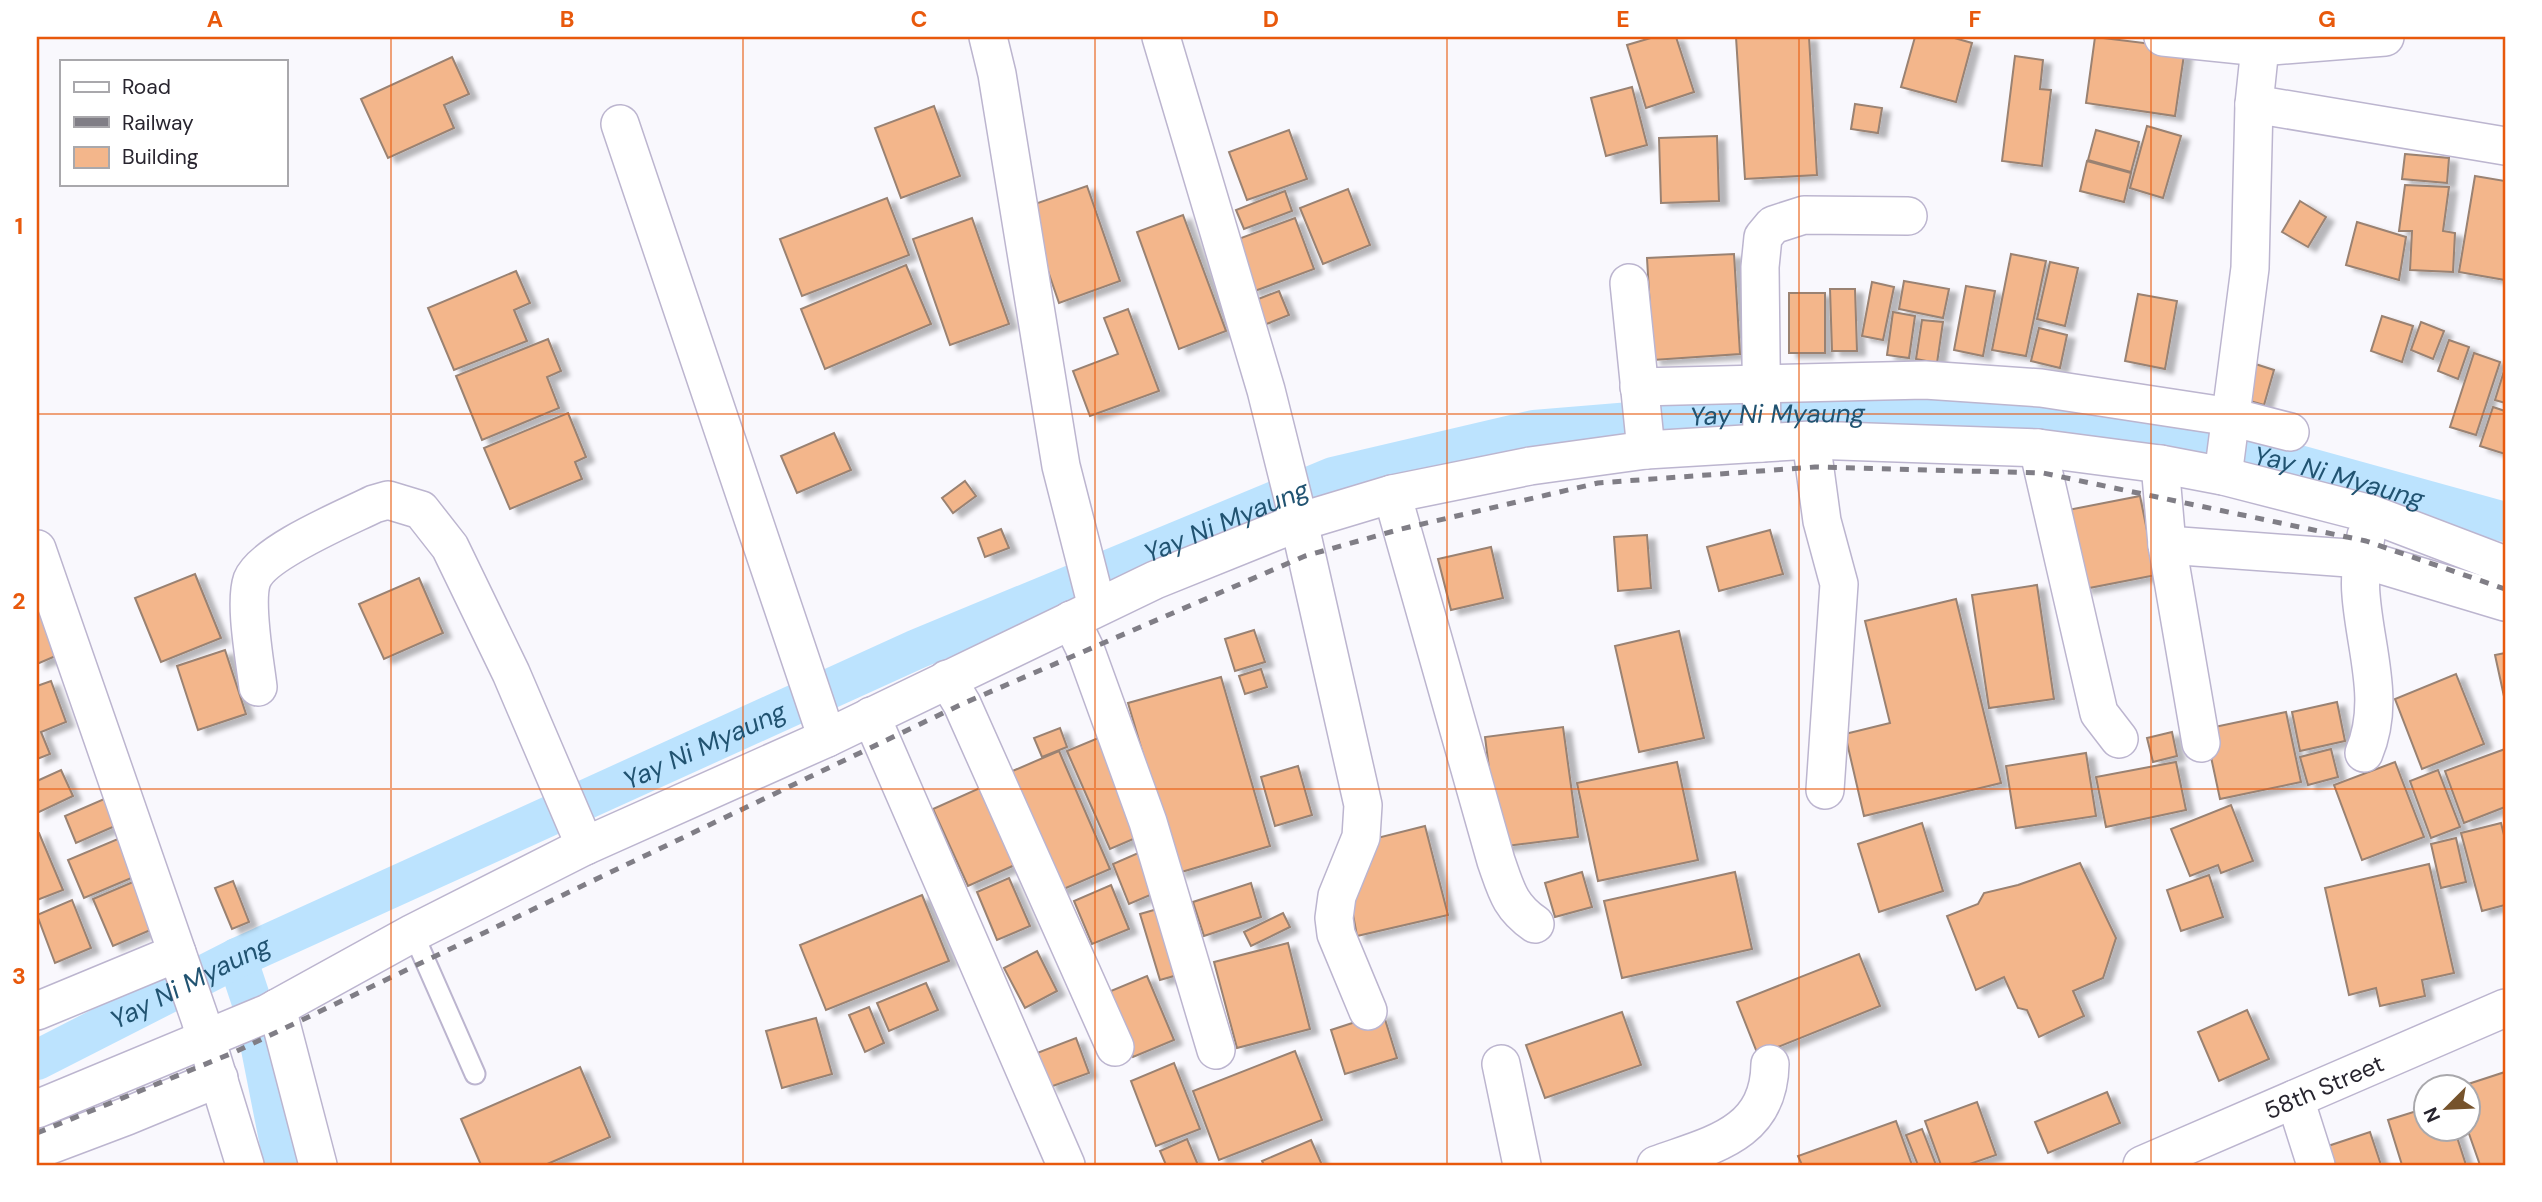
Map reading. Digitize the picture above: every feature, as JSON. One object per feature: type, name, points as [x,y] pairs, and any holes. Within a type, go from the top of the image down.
[{"type":"street","points":[[988,37],[997,74],[1064,480],[1084,613],[1086,651],[1148,822],[1216,1050]]},
{"type":"street","points":[[1161,37],[1270,404],[1363,805],[1361,837],[1336,896],[1334,918],[1336,934],[1368,1011]]},
{"type":"street","points":[[2163,37],[2249,43],[2385,37]]},
{"type":"street","points":[[2227,445],[2248,278],[2254,104],[2249,43]]},
{"type":"street","points":[[2254,104],[2505,146]]},
{"type":"street","points":[[620,124],[827,738]]},
{"type":"street","points":[[1762,443],[1762,252],[1773,225],[1804,215],[1908,216]]},
{"type":"street","points":[[1629,283],[1646,450]]},
{"type":"street","points":[[1639,387],[1925,380],[2041,388],[2227,445],[2371,514],[2505,565]]},
{"type":"street","points":[[37,1109],[211,1029],[273,1011],[413,933],[585,846],[827,738],[1155,580],[1299,523],[1392,494],[1530,466],[1646,450],[1811,440],[2038,448],[2160,464],[2227,445],[2290,432]]},
{"type":"street","points":[[1811,440],[1822,521],[1839,584],[1825,790]]},
{"type":"street","points":[[2038,448],[2099,713],[2119,739]]},
{"type":"street","points":[[2160,464],[2167,545],[2201,743]]},
{"type":"street","points":[[1392,494],[1496,861],[1518,913],[1535,924]]},
{"type":"street","points":[[258,687],[250,623],[252,581],[261,566],[277,553],[374,504],[388,500],[421,510],[450,547],[511,673],[585,846]]},
{"type":"street","points":[[2364,754],[2372,735],[2375,710],[2374,679],[2361,592],[2362,559],[2371,514]]},
{"type":"street","points":[[2167,545],[2362,559],[2505,602]]},
{"type":"street","points":[[37,549],[179,961],[211,1029],[219,1078],[245,1165]]},
{"type":"street","points":[[947,679],[962,704],[1115,1047]]},
{"type":"street","points":[[871,716],[1066,1165]]},
{"type":"street","points":[[37,1011],[179,961]]},
{"type":"street","name":"58th Street","points":[[2143,1165],[2505,1008]]},
{"type":"street","points":[[273,1011],[318,1165]]},
{"type":"street","points":[[1501,1064],[1522,1165]]},
{"type":"street","points":[[1657,1165],[1720,1142],[1741,1128],[1755,1114],[1765,1098],[1770,1085],[1770,1064]]},
{"type":"street","points":[[37,1150],[219,1078]]},
{"type":"street","points":[[2295,1099],[2316,1165]]},
{"type":"lane","points":[[413,933],[475,1074]]},
{"type":"building","points":[[1654,37],[1676,37],[1694,92],[1646,108],[1627,45]]},
{"type":"building","points":[[1736,37],[1809,37],[1817,175],[1745,179]]},
{"type":"building","points":[[1915,37],[1951,37],[1972,43],[1956,102],[1901,87]]},
{"type":"building","points":[[2095,37],[2185,48],[2175,116],[2086,103]]},
{"type":"building","points":[[2015,56],[2043,60],[2040,89],[2051,90],[2042,166],[2002,161]]},
{"type":"building","points":[[452,57],[469,94],[444,105],[454,128],[388,158],[361,99]]},
{"type":"building","points":[[1632,87],[1647,145],[1606,156],[1591,98]]},
{"type":"building","points":[[1855,104],[1882,108],[1878,133],[1851,129]]},
{"type":"building","points":[[934,106],[960,176],[901,198],[875,128]]},
{"type":"building","points":[[2147,126],[2181,136],[2163,198],[2130,188]]},
{"type":"building","points":[[1289,130],[1307,179],[1247,200],[1229,152]]},
{"type":"building","points":[[2096,130],[2139,142],[2131,172],[2088,160]]},
{"type":"building","points":[[1717,136],[1719,201],[1661,203],[1659,138]]},
{"type":"building","points":[[2405,154],[2449,158],[2447,183],[2402,179]]},
{"type":"building","points":[[2087,161],[2131,173],[2124,202],[2080,191]]},
{"type":"building","points":[[2475,176],[2505,181],[2505,280],[2459,272]]},
{"type":"building","points":[[2405,185],[2449,187],[2443,231],[2455,233],[2453,272],[2410,270],[2412,231],[2399,231]]},
{"type":"building","points":[[1087,186],[1120,281],[1059,303],[1026,207]]},
{"type":"building","points":[[1348,189],[1370,245],[1323,264],[1300,208]]},
{"type":"building","points":[[1285,191],[1292,211],[1244,229],[1236,210]]},
{"type":"building","points":[[887,198],[909,255],[802,296],[780,239]]},
{"type":"building","points":[[2300,201],[2326,217],[2308,247],[2282,232]]},
{"type":"building","points":[[1183,215],[1226,331],[1179,349],[1137,232]]},
{"type":"building","points":[[972,218],[1009,324],[950,345],[913,239]]},
{"type":"building","points":[[1295,218],[1314,269],[1252,292],[1233,241]]},
{"type":"building","points":[[2357,222],[2406,237],[2399,280],[2346,265]]},
{"type":"building","points":[[1734,254],[1740,354],[1653,360],[1647,258]]},
{"type":"building","points":[[2011,254],[2046,261],[2026,356],[1992,350]]},
{"type":"building","points":[[2050,262],[2078,268],[2065,326],[2037,319]]},
{"type":"building","points":[[906,265],[931,324],[825,369],[801,309]]},
{"type":"building","points":[[516,271],[530,303],[514,310],[527,341],[454,370],[428,308]]},
{"type":"building","points":[[1904,281],[1949,289],[1943,318],[1899,309]]},
{"type":"building","points":[[1872,282],[1894,287],[1883,340],[1862,336]]},
{"type":"building","points":[[1966,286],[1995,291],[1983,356],[1954,350]]},
{"type":"building","points":[[1830,289],[1855,289],[1857,351],[1832,351]]},
{"type":"building","points":[[1279,291],[1289,315],[1264,325],[1253,301]]},
{"type":"building","points":[[1789,293],[1825,293],[1825,353],[1789,353]]},
{"type":"building","points":[[2138,294],[2177,301],[2165,369],[2125,361]]},
{"type":"building","points":[[1128,309],[1159,391],[1090,416],[1073,371],[1118,354],[1104,318]]},
{"type":"building","points":[[1893,312],[1915,316],[1909,358],[1887,355]]},
{"type":"building","points":[[2382,316],[2413,326],[2402,362],[2371,351]]},
{"type":"building","points":[[1922,320],[1943,322],[1937,363],[1916,359]]},
{"type":"building","points":[[2421,322],[2444,331],[2433,359],[2411,350]]},
{"type":"building","points":[[2039,328],[2067,335],[2060,368],[2031,361]]},
{"type":"building","points":[[548,339],[561,371],[547,377],[559,408],[482,440],[456,376]]},
{"type":"building","points":[[2449,340],[2469,347],[2458,379],[2438,371]]},
{"type":"building","points":[[2474,353],[2500,362],[2476,435],[2450,427]]},
{"type":"building","points":[[2246,361],[2274,370],[2264,405],[2236,397]]},
{"type":"building","points":[[2505,368],[2505,403],[2495,400]]},
{"type":"building","points":[[2493,407],[2505,411],[2505,454],[2480,446]]},
{"type":"building","points":[[568,413],[586,457],[575,462],[582,479],[510,509],[484,448]]},
{"type":"building","points":[[834,433],[851,470],[797,493],[781,456]]},
{"type":"building","points":[[965,481],[976,496],[953,513],[942,498]]},
{"type":"building","points":[[2140,496],[2156,575],[2084,589],[2068,510]]},
{"type":"building","points":[[1001,529],[1009,548],[985,557],[978,538]]},
{"type":"building","points":[[1770,530],[1783,574],[1719,591],[1707,547]]},
{"type":"building","points":[[1647,535],[1651,588],[1618,591],[1614,537]]},
{"type":"building","points":[[1491,547],[1503,598],[1451,610],[1438,559]]},
{"type":"building","points":[[195,574],[221,638],[161,662],[135,598]]},
{"type":"building","points":[[419,578],[443,633],[384,659],[359,604]]},
{"type":"building","points":[[2037,585],[2054,699],[1989,708],[1972,595]]},
{"type":"building","points":[[1956,599],[2001,783],[1864,816],[1845,734],[1890,723],[1865,621]]},
{"type":"building","points":[[41,614],[58,655],[37,664],[37,616]]},
{"type":"building","points":[[1254,630],[1265,662],[1235,671],[1225,639]]},
{"type":"building","points":[[1679,631],[1704,738],[1639,752],[1615,646]]},
{"type":"building","points":[[225,650],[246,714],[198,730],[177,666]]},
{"type":"building","points":[[2505,653],[2505,701],[2495,655]]},
{"type":"building","points":[[1261,669],[1267,687],[1245,694],[1239,676]]},
{"type":"building","points":[[2456,674],[2484,744],[2422,769],[2395,699]]},
{"type":"building","points":[[1221,677],[1270,846],[1178,873],[1128,703]]},
{"type":"building","points":[[51,681],[66,722],[41,732],[50,754],[37,759],[37,686]]},
{"type":"building","points":[[2337,702],[2345,741],[2300,751],[2292,712]]},
{"type":"building","points":[[2286,712],[2301,782],[2220,799],[2205,729]]},
{"type":"building","points":[[1563,727],[1578,837],[1499,847],[1485,737]]},
{"type":"building","points":[[1060,728],[1067,747],[1042,757],[1034,738]]},
{"type":"building","points":[[2172,732],[2177,756],[2153,762],[2147,738]]},
{"type":"building","points":[[1103,736],[1145,834],[1110,849],[1067,751]]},
{"type":"building","points":[[2331,749],[2338,777],[2308,785],[2300,757]]},
{"type":"building","points":[[2505,749],[2505,807],[2464,823],[2445,771]]},
{"type":"building","points":[[1059,751],[1110,869],[1052,894],[1001,776]]},
{"type":"building","points":[[2086,753],[2096,816],[2016,828],[2006,766]]},
{"type":"building","points":[[1677,762],[1698,860],[1598,881],[1577,783]]},
{"type":"building","points":[[2176,762],[2186,810],[2106,827],[2096,777]]},
{"type":"building","points":[[2395,762],[2424,837],[2362,860],[2334,785]]},
{"type":"building","points":[[1298,766],[1312,815],[1275,826],[1261,777]]},
{"type":"building","points":[[61,770],[73,796],[37,813],[37,781]]},
{"type":"building","points":[[2438,770],[2460,827],[2431,838],[2410,781]]},
{"type":"building","points":[[982,787],[1017,864],[968,886],[933,809]]},
{"type":"building","points":[[111,796],[122,823],[76,843],[65,816]]},
{"type":"building","points":[[2231,805],[2253,861],[2221,873],[2218,865],[2190,876],[2171,829]]},
{"type":"building","points":[[1922,823],[1943,891],[1879,912],[1858,844]]},
{"type":"building","points":[[2501,823],[2505,839],[2505,905],[2482,911],[2461,833]]},
{"type":"building","points":[[1425,826],[1448,915],[1357,936],[1348,888],[1373,839]]},
{"type":"building","points":[[37,833],[63,890],[37,900]]},
{"type":"building","points":[[132,833],[148,871],[84,898],[68,860]]},
{"type":"building","points":[[2456,838],[2466,882],[2441,888],[2431,844]]},
{"type":"building","points":[[1145,850],[1162,890],[1129,904],[1113,864]]},
{"type":"building","points":[[2080,863],[2116,938],[2103,978],[2073,991],[2084,1016],[2039,1037],[2027,1010],[2018,1008],[2004,977],[1976,990],[1947,916],[1978,904],[1984,893],[2018,885]]},
{"type":"building","points":[[2429,864],[2454,973],[2422,980],[2425,996],[2380,1006],[2376,988],[2349,995],[2325,888]]},
{"type":"building","points":[[1582,872],[1592,907],[1555,917],[1545,883]]},
{"type":"building","points":[[1735,872],[1752,949],[1622,978],[1604,901]]},
{"type":"building","points":[[2209,875],[2223,917],[2181,931],[2167,890]]},
{"type":"building","points":[[1009,878],[1030,926],[997,940],[977,892]]},
{"type":"building","points":[[140,879],[160,926],[113,946],[93,899]]},
{"type":"building","points":[[233,881],[249,922],[232,929],[215,888]]},
{"type":"building","points":[[1251,883],[1261,917],[1204,936],[1193,902]]},
{"type":"building","points":[[1111,885],[1129,929],[1092,944],[1074,901]]},
{"type":"building","points":[[922,895],[949,961],[826,1010],[800,945]]},
{"type":"building","points":[[72,900],[91,948],[55,963],[37,915]]},
{"type":"building","points":[[1168,906],[1188,972],[1160,980],[1140,914]]},
{"type":"building","points":[[1283,913],[1290,927],[1251,946],[1244,932]]},
{"type":"building","points":[[1288,943],[1310,1029],[1237,1048],[1214,962]]},
{"type":"building","points":[[1037,951],[1057,991],[1025,1008],[1004,968]]},
{"type":"building","points":[[1859,954],[1880,1006],[1758,1055],[1737,1002]]},
{"type":"building","points":[[1147,976],[1174,1040],[1133,1057],[1106,993]]},
{"type":"building","points":[[926,983],[938,1010],[889,1031],[877,1003]]},
{"type":"building","points":[[869,1007],[884,1043],[865,1052],[849,1015]]},
{"type":"building","points":[[2247,1010],[2269,1059],[2219,1081],[2198,1032]]},
{"type":"building","points":[[1622,1012],[1641,1065],[1545,1098],[1526,1045]]},
{"type":"building","points":[[1383,1013],[1397,1058],[1345,1074],[1331,1030]]},
{"type":"building","points":[[816,1018],[832,1074],[782,1088],[766,1031]]},
{"type":"building","points":[[1076,1038],[1089,1073],[1050,1087],[1037,1053]]},
{"type":"building","points":[[1295,1051],[1322,1120],[1219,1160],[1193,1091]]},
{"type":"building","points":[[1174,1063],[1200,1129],[1156,1146],[1131,1081]]},
{"type":"building","points":[[580,1067],[610,1137],[545,1165],[481,1165],[461,1119]]},
{"type":"building","points":[[2505,1072],[2505,1165],[2480,1165],[2472,1142],[2482,1142],[2482,1079]]},
{"type":"building","points":[[2107,1092],[2120,1123],[2048,1153],[2035,1122]]},
{"type":"building","points":[[1977,1102],[1996,1155],[1967,1165],[1941,1165],[1925,1121]]},
{"type":"building","points":[[2412,1112],[2412,1142],[2459,1142],[2466,1165],[2402,1165],[2388,1120]]},
{"type":"building","points":[[1896,1121],[1912,1165],[1802,1165],[1798,1156]]},
{"type":"building","points":[[1922,1129],[1936,1165],[1918,1165],[1906,1135]]},
{"type":"building","points":[[2370,1132],[2381,1165],[2321,1165],[2316,1150]]},
{"type":"building","points":[[1187,1139],[1198,1165],[1166,1165],[1160,1151]]},
{"type":"building","points":[[1311,1140],[1322,1165],[1264,1165],[1262,1161]]},
{"type":"waterway","name":"Yay Ni Myaung","points":[[37,1060],[237,958],[917,649],[1333,477],[1534,430],[1728,414],[1998,412],[2277,459],[2505,522]]},
{"type":"waterway","points":[[237,958],[252,1003],[284,1165]]},
{"type":"railway","points":[[37,1133],[235,1052],[962,704],[1305,556],[1401,529],[1598,483],[1815,467],[2043,473],[2366,541],[2505,589]]}]
